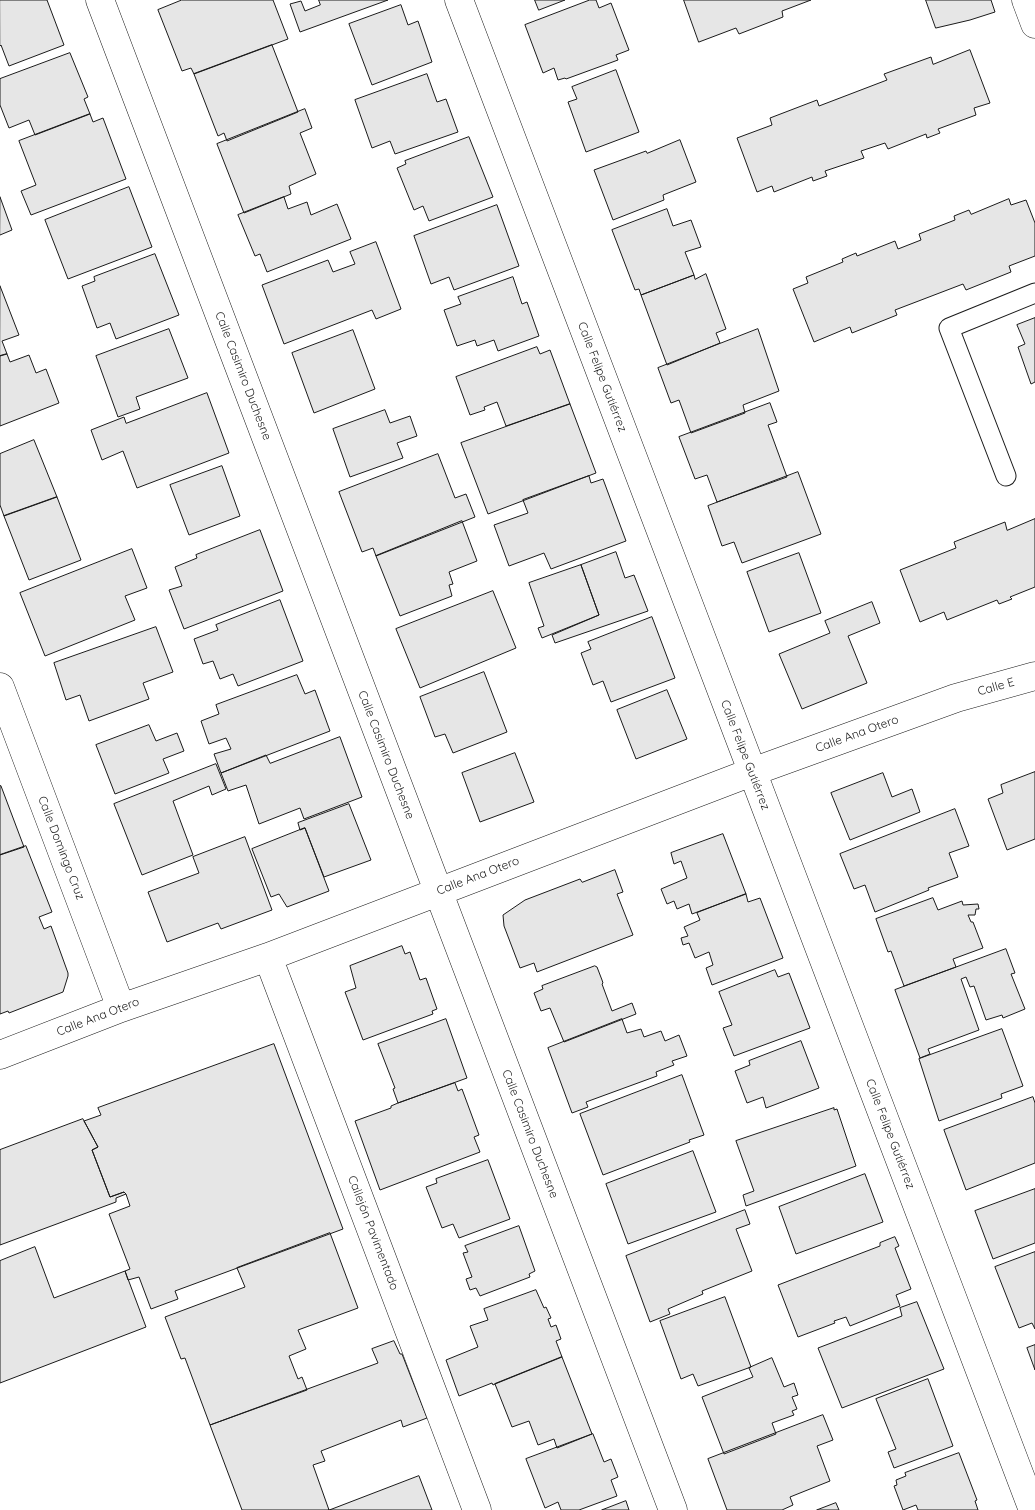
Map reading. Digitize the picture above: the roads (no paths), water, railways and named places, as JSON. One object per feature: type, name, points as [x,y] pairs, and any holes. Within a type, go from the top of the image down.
[{"type":"street","name":"Calle Casimiro Duchesne","points":[[100,0],[673,1510]]},
{"type":"street","name":"Calle Felipe Gutiérrez","points":[[460,0],[1034,1510]]},
{"type":"street","points":[[1026,0],[1035,24]]},
{"type":"street","name":"Calle E","points":[[956,698],[1035,676]]},
{"type":"street","name":"Calle Domingo Cruz","points":[[0,688],[121,1008]]},
{"type":"street","name":"Calle Ana Otero","points":[[0,1055],[121,1008],[268,957],[752,772],[956,698]]},
{"type":"street","name":"Callejón Pavimentado","points":[[268,957],[477,1510]]},
{"type":"lane","points":[[1006,476],[949,328],[1035,293]]}]
